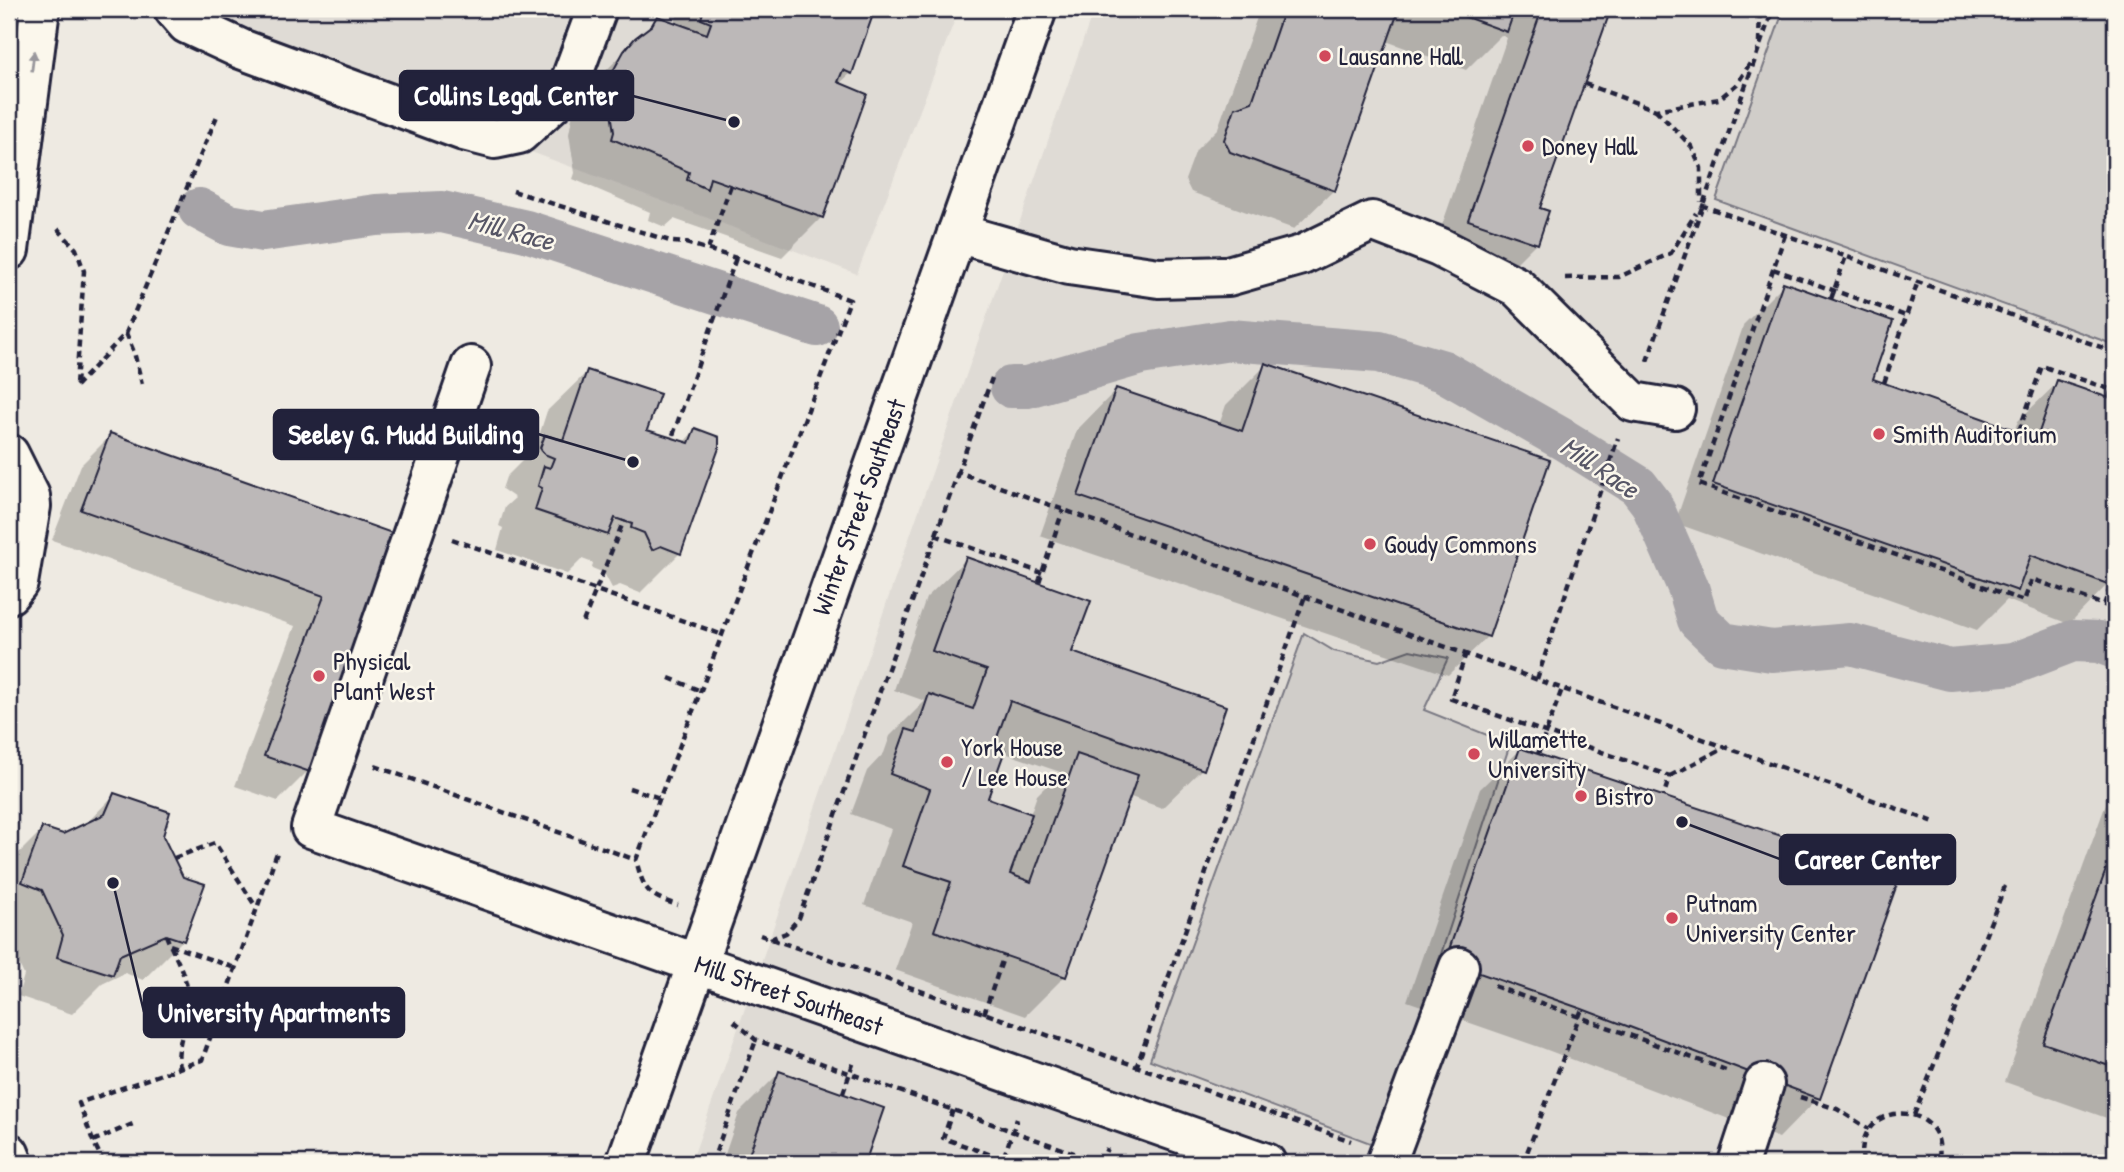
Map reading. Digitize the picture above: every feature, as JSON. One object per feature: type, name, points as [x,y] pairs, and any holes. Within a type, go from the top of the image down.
[{"type":"main road","points":[[9,250],[40,9]]},
{"type":"main road","points":[[174,9],[187,24],[241,49],[464,131],[495,139],[519,134],[567,90],[597,9]]},
{"type":"main road","name":"Winter Street Southeast","points":[[626,1163],[1037,9]]},
{"type":"main road","points":[[957,233],[1069,265],[1159,278],[1228,276],[1302,255],[1372,221],[1439,247],[1517,287],[1633,402],[1675,409]]},
{"type":"main road","points":[[311,828],[471,366]]},
{"type":"main road","points":[[9,454],[30,496],[32,506],[18,583],[9,594]]},
{"type":"main road","name":"Mill Street Southeast","points":[[311,828],[1266,1163]]},
{"type":"main road","points":[[1388,1159],[1458,970]]},
{"type":"main road","points":[[1738,1163],[1764,1084]]},
{"type":"main road","points":[[9,1153],[13,1163]]},
{"type":"path","points":[[1656,110],[1719,99],[1737,84],[1758,51],[1760,9]]},
{"type":"path","points":[[1537,679],[1597,498],[1773,9]]},
{"type":"path","points":[[1552,275],[1565,278],[1619,277],[1671,253],[1701,205],[1701,169],[1692,147],[1656,110],[1585,84]]},
{"type":"path","points":[[58,229],[76,249],[84,271],[76,386],[126,333],[217,116]]},
{"type":"path","points":[[708,249],[731,185]]},
{"type":"path","points":[[513,191],[673,242],[686,243],[736,258],[850,300],[636,860],[642,881],[654,897],[684,907]]},
{"type":"path","points":[[1701,205],[2115,352]]},
{"type":"path","points":[[1785,235],[1699,484],[2024,601],[2032,579],[2115,609]]},
{"type":"path","points":[[1831,299],[1846,256]]},
{"type":"path","points":[[673,435],[736,258]]},
{"type":"path","points":[[1773,269],[1906,316]]},
{"type":"path","points":[[1884,383],[1918,281]]},
{"type":"path","points":[[126,333],[142,384]]},
{"type":"path","points":[[2019,431],[2042,366],[2113,391]]},
{"type":"path","points":[[770,939],[786,933],[799,919],[992,377]]},
{"type":"path","points":[[2109,398],[2115,378]]},
{"type":"path","points":[[958,472],[1937,823]]},
{"type":"path","points":[[1039,582],[1063,510]]},
{"type":"path","points":[[583,622],[624,520]]},
{"type":"path","points":[[415,526],[723,635]]},
{"type":"path","points":[[935,535],[1042,573]]},
{"type":"path","points":[[2104,605],[2115,573]]},
{"type":"path","points":[[1133,1074],[1305,596]]},
{"type":"path","points":[[1466,653],[1451,699],[1671,776]]},
{"type":"path","points":[[668,678],[701,691]]},
{"type":"path","points":[[1538,754],[1562,689]]},
{"type":"path","points":[[1663,797],[1671,776],[1725,747]]},
{"type":"path","points":[[375,766],[636,860]]},
{"type":"path","points":[[629,788],[660,798]]},
{"type":"path","points":[[104,1163],[79,1103],[202,1060],[287,823],[311,828]]},
{"type":"path","points":[[174,858],[215,843],[257,908]]},
{"type":"path","points":[[1914,1115],[2005,886]]},
{"type":"path","points":[[166,934],[185,979],[188,997],[177,1055],[179,1069]]},
{"type":"path","points":[[760,935],[1388,1159]]},
{"type":"path","points":[[170,945],[235,968]]},
{"type":"path","points":[[984,1014],[1004,955]]},
{"type":"path","points":[[1458,970],[1579,1017],[1837,1109],[1869,1129]]},
{"type":"path","points":[[1523,1163],[1582,1009]]},
{"type":"path","points":[[734,1021],[756,1040],[1102,1163]]},
{"type":"path","points":[[712,1163],[756,1040]]},
{"type":"path","points":[[953,1110],[943,1138],[1003,1159],[1031,1080]]},
{"type":"path","points":[[1863,1163],[1863,1140],[1869,1129],[1878,1119],[1902,1112],[1926,1121],[1934,1130],[1940,1142],[1938,1163]]},
{"type":"path","points":[[93,1141],[132,1124]]},
{"type":"shaded area","points":[[150,9],[959,9],[857,274]]},
{"type":"shaded area","name":"Willamette University","points":[[1094,9],[1784,9],[1716,200],[2115,345],[2115,1163],[691,1163]]},
{"type":"shaded area","points":[[1784,9],[2115,9],[2115,345],[1716,200]]},
{"type":"shaded area","points":[[1304,633],[1334,651],[1379,661],[1410,650],[1448,658],[1424,710],[1510,744],[1378,1146],[1150,1060]]},
{"type":"building","points":[[704,9],[875,9],[852,74],[843,70],[838,82],[867,94],[823,218],[710,178],[707,189],[687,180],[689,172],[612,139],[614,132],[608,93],[613,71],[624,51],[652,25],[657,16],[707,34],[711,23],[701,19]]},
{"type":"building","name":"Lausanne Hall","points":[[1284,9],[1399,9],[1335,191],[1230,152],[1224,140],[1235,108],[1252,102]]},
{"type":"building","points":[[1444,9],[1515,9],[1507,32]]},
{"type":"building","name":"Doney Hall","points":[[1542,9],[1611,9],[1540,208],[1549,211],[1538,244],[1468,220]]},
{"type":"building","name":"Smith Auditorium","points":[[1783,282],[1893,321],[1873,379],[2037,438],[2057,380],[2115,400],[2115,570],[2110,585],[2031,555],[2018,591],[1713,484]]},
{"type":"building","name":"Goudy Commons","points":[[1265,363],[1550,460],[1489,637],[1078,496],[1116,388],[1242,431]]},
{"type":"building","points":[[587,370],[660,394],[647,430],[689,443],[695,428],[719,437],[719,448],[681,554],[661,546],[652,550],[644,533],[631,528],[632,524],[615,518],[608,535],[535,510],[542,488],[538,486],[544,466],[550,468],[554,458],[544,454],[540,448],[545,435],[563,440]]},
{"type":"building","name":"Physical Plant West","points":[[110,433],[395,534],[310,772],[264,756],[324,596],[81,510]]},
{"type":"building","name":"York House / Lee House","points":[[966,557],[1091,601],[1072,652],[1226,706],[1204,770],[1010,701],[994,746],[1005,750],[988,798],[1032,814],[1010,874],[1031,882],[1077,754],[1138,775],[1066,977],[934,931],[951,882],[903,866],[930,789],[890,774],[906,729],[916,732],[929,694],[973,709],[987,670],[932,651]]},
{"type":"building","name":"Putnam University Center","points":[[1520,748],[1900,876],[1820,1099],[1582,1009],[1445,961]]},
{"type":"building","points":[[114,793],[170,812],[163,836],[183,877],[205,884],[184,941],[166,935],[120,955],[113,975],[57,957],[63,935],[42,890],[22,882],[42,827],[63,834],[105,814]]},
{"type":"building","points":[[2115,845],[2115,1068],[2043,1043]]},
{"type":"building","points":[[779,1071],[884,1108],[865,1163],[746,1163]]},
{"type":"waterway","name":"Mill Race","points":[[199,209],[229,225],[263,231],[376,215],[442,212],[526,231],[817,326]]},
{"type":"waterway","name":"Mill Race","points":[[1011,387],[1027,387],[1140,354],[1230,340],[1379,352],[1443,371],[1638,486],[1651,503],[1688,587],[1698,620],[1722,643],[1772,651],[1850,644],[1950,670],[2013,664],[2073,641],[2099,642],[2115,648]]},
{"type":"place","name":"Lausanne Hall","points":[[1325,56]]},
{"type":"place","name":"Collins Legal Center","points":[[734,122]]},
{"type":"place","name":"Doney Hall","points":[[1528,146]]},
{"type":"place","name":"Smith Auditorium","points":[[1879,434]]},
{"type":"place","name":"Seeley G. Mudd Building","points":[[633,462]]},
{"type":"place","name":"Goudy Commons","points":[[1370,544]]},
{"type":"place","name":"Physical Plant West","points":[[319,676]]},
{"type":"place","name":"Willamette University","points":[[1474,754]]},
{"type":"place","name":"York House / Lee House","points":[[947,762]]},
{"type":"place","name":"Bistro","points":[[1581,796]]},
{"type":"place","name":"Career Center","points":[[1682,822]]},
{"type":"place","name":"University Apartments","points":[[113,883]]},
{"type":"place","name":"Putnam University Center","points":[[1672,918]]}]
